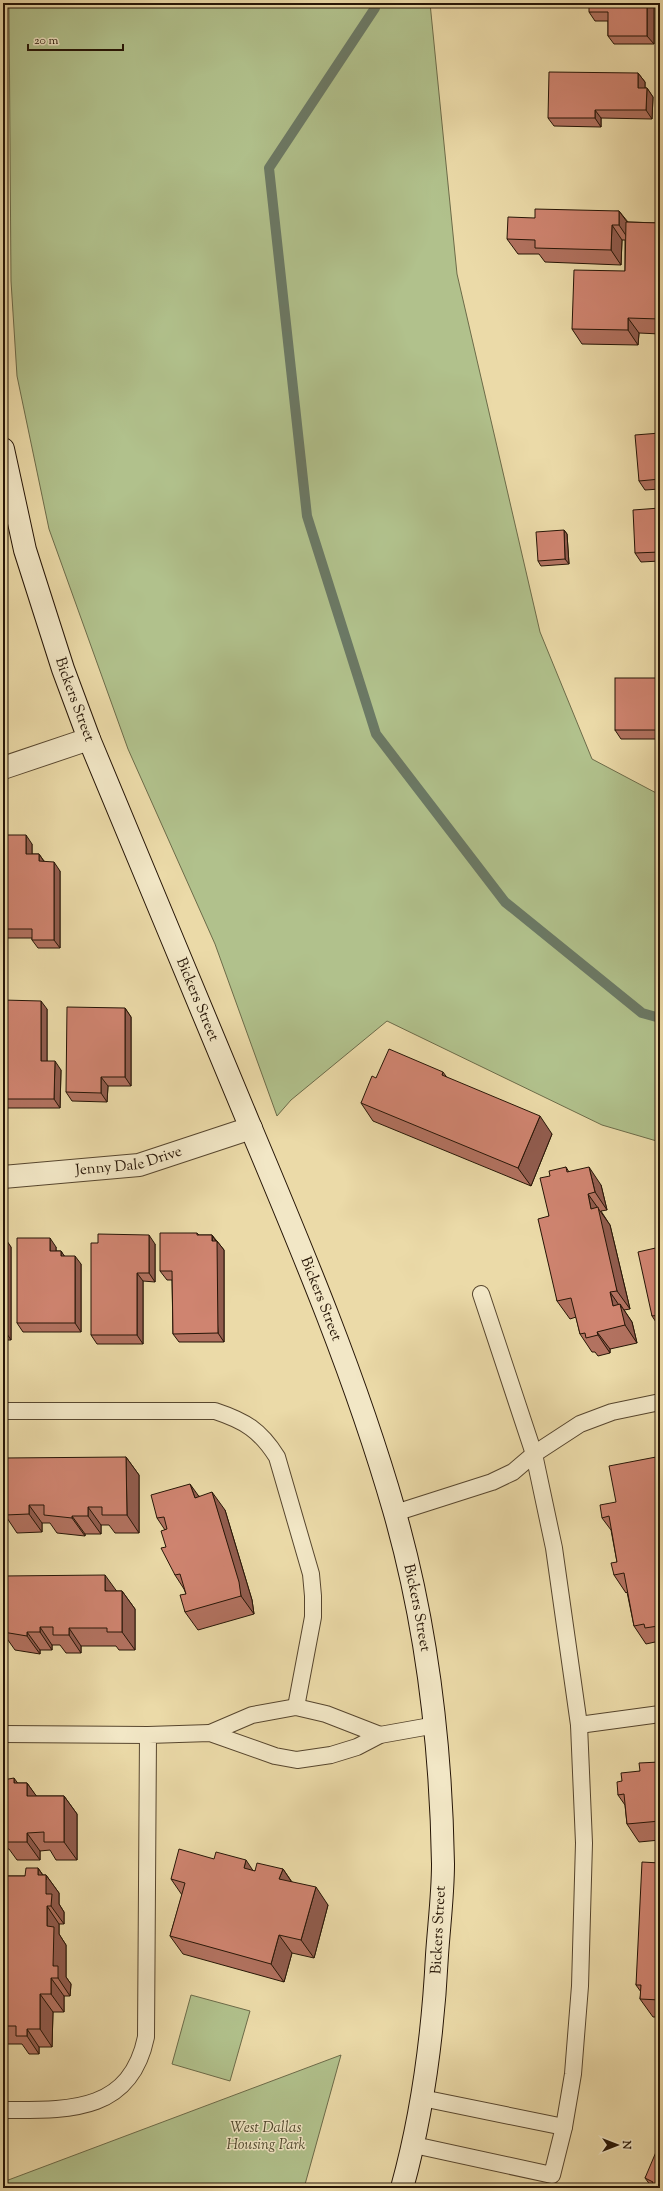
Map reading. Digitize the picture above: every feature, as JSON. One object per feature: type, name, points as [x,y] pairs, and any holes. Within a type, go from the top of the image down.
[{"type":"street","name":"Bickers Street","points":[[3,449],[25,550],[63,669],[89,739],[308,1266],[357,1394],[395,1513],[421,1627],[436,1725],[443,1867],[434,2006],[422,2098],[414,2145],[402,2188]]},
{"type":"street","points":[[3,768],[89,739]]},
{"type":"street","name":"Jenny Dale Drive","points":[[3,1176],[139,1165],[251,1128]]},
{"type":"lane","points":[[414,2145],[552,2175],[564,2127],[573,2074],[580,1986],[584,1843],[579,1725],[554,1548],[534,1454],[481,1294]]},
{"type":"lane","points":[[395,1513],[492,1482],[513,1472],[534,1454],[580,1424],[612,1412],[660,1402]]},
{"type":"lane","points":[[3,1411],[215,1411],[236,1418],[254,1429],[267,1442],[277,1457],[311,1574],[313,1618],[296,1707]]},
{"type":"lane","points":[[210,1733],[252,1715],[296,1707],[326,1714],[352,1725],[380,1734]]},
{"type":"lane","points":[[579,1725],[660,1714]]},
{"type":"lane","points":[[3,1734],[148,1735],[210,1733],[275,1756],[297,1760],[331,1755],[357,1747],[380,1734],[436,1725]]},
{"type":"lane","points":[[3,2110],[53,2110],[84,2106],[113,2094],[126,2082],[142,2055],[146,2037],[148,1735]]},
{"type":"lane","points":[[422,2098],[564,2127]]},
{"type":"green space","points":[[9,3],[430,3],[457,274],[540,632],[592,759],[660,795],[660,1142],[602,1125],[387,1021],[291,1100],[277,1116],[215,944],[128,749],[49,529],[17,376],[11,281]]},
{"type":"green space","points":[[191,1995],[250,2011],[230,2081],[172,2064]]},
{"type":"green space","name":"West Dallas Housing Park","points":[[341,2055],[304,2188],[3,2188],[3,2182]]},
{"type":"building","points":[[589,3],[647,3],[647,36],[608,36],[608,12],[589,12]]},
{"type":"building","points":[[549,72],[638,73],[638,88],[647,88],[646,110],[595,110],[595,118],[548,118]]},
{"type":"building","points":[[535,209],[619,211],[619,225],[612,225],[611,250],[535,248],[535,240],[507,239],[508,217],[535,218]]},
{"type":"building","points":[[626,222],[660,223],[660,319],[628,318],[628,330],[572,329],[574,270],[625,271]]},
{"type":"building","points":[[660,433],[660,479],[639,481],[635,435]]},
{"type":"building","points":[[660,508],[660,552],[635,553],[633,510]]},
{"type":"building","points":[[564,530],[565,559],[538,561],[536,532]]},
{"type":"building","points":[[615,678],[660,678],[660,730],[615,730]]},
{"type":"building","points":[[3,835],[26,835],[26,854],[39,854],[39,861],[54,862],[54,940],[32,940],[32,929],[3,929]]},
{"type":"building","points":[[3,1000],[41,1001],[41,1061],[55,1061],[54,1099],[3,1099]]},
{"type":"building","points":[[67,1007],[125,1008],[125,1077],[101,1077],[101,1093],[66,1092]]},
{"type":"building","points":[[389,1049],[443,1072],[442,1075],[540,1116],[518,1168],[361,1103],[372,1076],[376,1078]]},
{"type":"building","points":[[566,1167],[567,1172],[589,1167],[595,1192],[588,1194],[591,1209],[598,1207],[617,1291],[610,1292],[613,1306],[620,1304],[625,1325],[597,1332],[598,1335],[586,1338],[585,1333],[580,1334],[571,1298],[557,1301],[538,1219],[549,1216],[540,1178],[550,1176],[549,1171]]},
{"type":"building","points":[[160,1233],[197,1233],[197,1235],[212,1235],[212,1241],[217,1241],[218,1333],[173,1334],[172,1271],[160,1271]]},
{"type":"building","points":[[98,1234],[149,1235],[149,1273],[137,1273],[137,1335],[91,1335],[91,1243],[98,1243]]},
{"type":"building","points":[[3,1238],[5,1238],[5,1331],[3,1331]]},
{"type":"building","points":[[17,1238],[50,1238],[50,1251],[61,1251],[61,1256],[75,1256],[75,1323],[17,1323]]},
{"type":"building","points":[[660,1247],[660,1315],[652,1316],[638,1252]]},
{"type":"building","points":[[126,1457],[127,1515],[102,1515],[102,1507],[88,1507],[88,1516],[72,1516],[72,1518],[44,1515],[44,1505],[29,1505],[29,1514],[5,1515],[4,1458]]},
{"type":"building","points":[[656,1457],[660,1477],[660,1479],[656,1481],[658,1497],[660,1496],[660,1621],[657,1621],[658,1626],[645,1628],[644,1624],[634,1626],[624,1573],[614,1575],[611,1563],[617,1562],[609,1516],[602,1518],[600,1505],[616,1502],[609,1466]]},
{"type":"building","points":[[190,1484],[195,1498],[212,1492],[239,1582],[241,1596],[185,1612],[180,1595],[186,1594],[180,1574],[175,1575],[161,1548],[166,1547],[161,1531],[167,1529],[164,1517],[157,1518],[151,1495]]},
{"type":"building","points":[[105,1575],[105,1591],[122,1591],[122,1632],[107,1632],[107,1628],[69,1628],[69,1635],[53,1635],[53,1627],[40,1627],[40,1632],[27,1632],[27,1636],[3,1632],[3,1576]]},
{"type":"building","points":[[660,1762],[660,1821],[627,1824],[624,1794],[618,1795],[617,1782],[622,1781],[621,1773],[640,1771],[639,1763]]},
{"type":"building","points":[[14,1778],[14,1783],[27,1783],[27,1796],[64,1796],[64,1842],[44,1842],[44,1832],[27,1833],[27,1842],[4,1842],[3,1780]]},
{"type":"building","points":[[179,1849],[214,1859],[216,1852],[246,1860],[244,1868],[255,1871],[257,1863],[283,1869],[279,1879],[316,1887],[301,1940],[279,1935],[271,1964],[170,1936],[185,1883],[171,1879]]},
{"type":"building","points":[[642,1862],[660,1863],[660,2000],[640,1999],[641,1985],[636,1985]]},
{"type":"building","points":[[26,1868],[38,1868],[38,1875],[46,1875],[46,1894],[52,1894],[51,1906],[47,1906],[47,1926],[54,1927],[53,1966],[58,1966],[58,1978],[51,1978],[51,1994],[40,1994],[40,2029],[27,2029],[27,2036],[16,2036],[16,2026],[3,2026],[3,1876],[25,1876]]},
{"type":"building","points":[[656,2152],[660,2154],[660,2188],[650,2188],[653,2182],[645,2178]]},
{"type":"waterway","points":[[375,8],[269,168],[307,516],[376,734],[505,902],[642,1013],[660,1018]]}]
